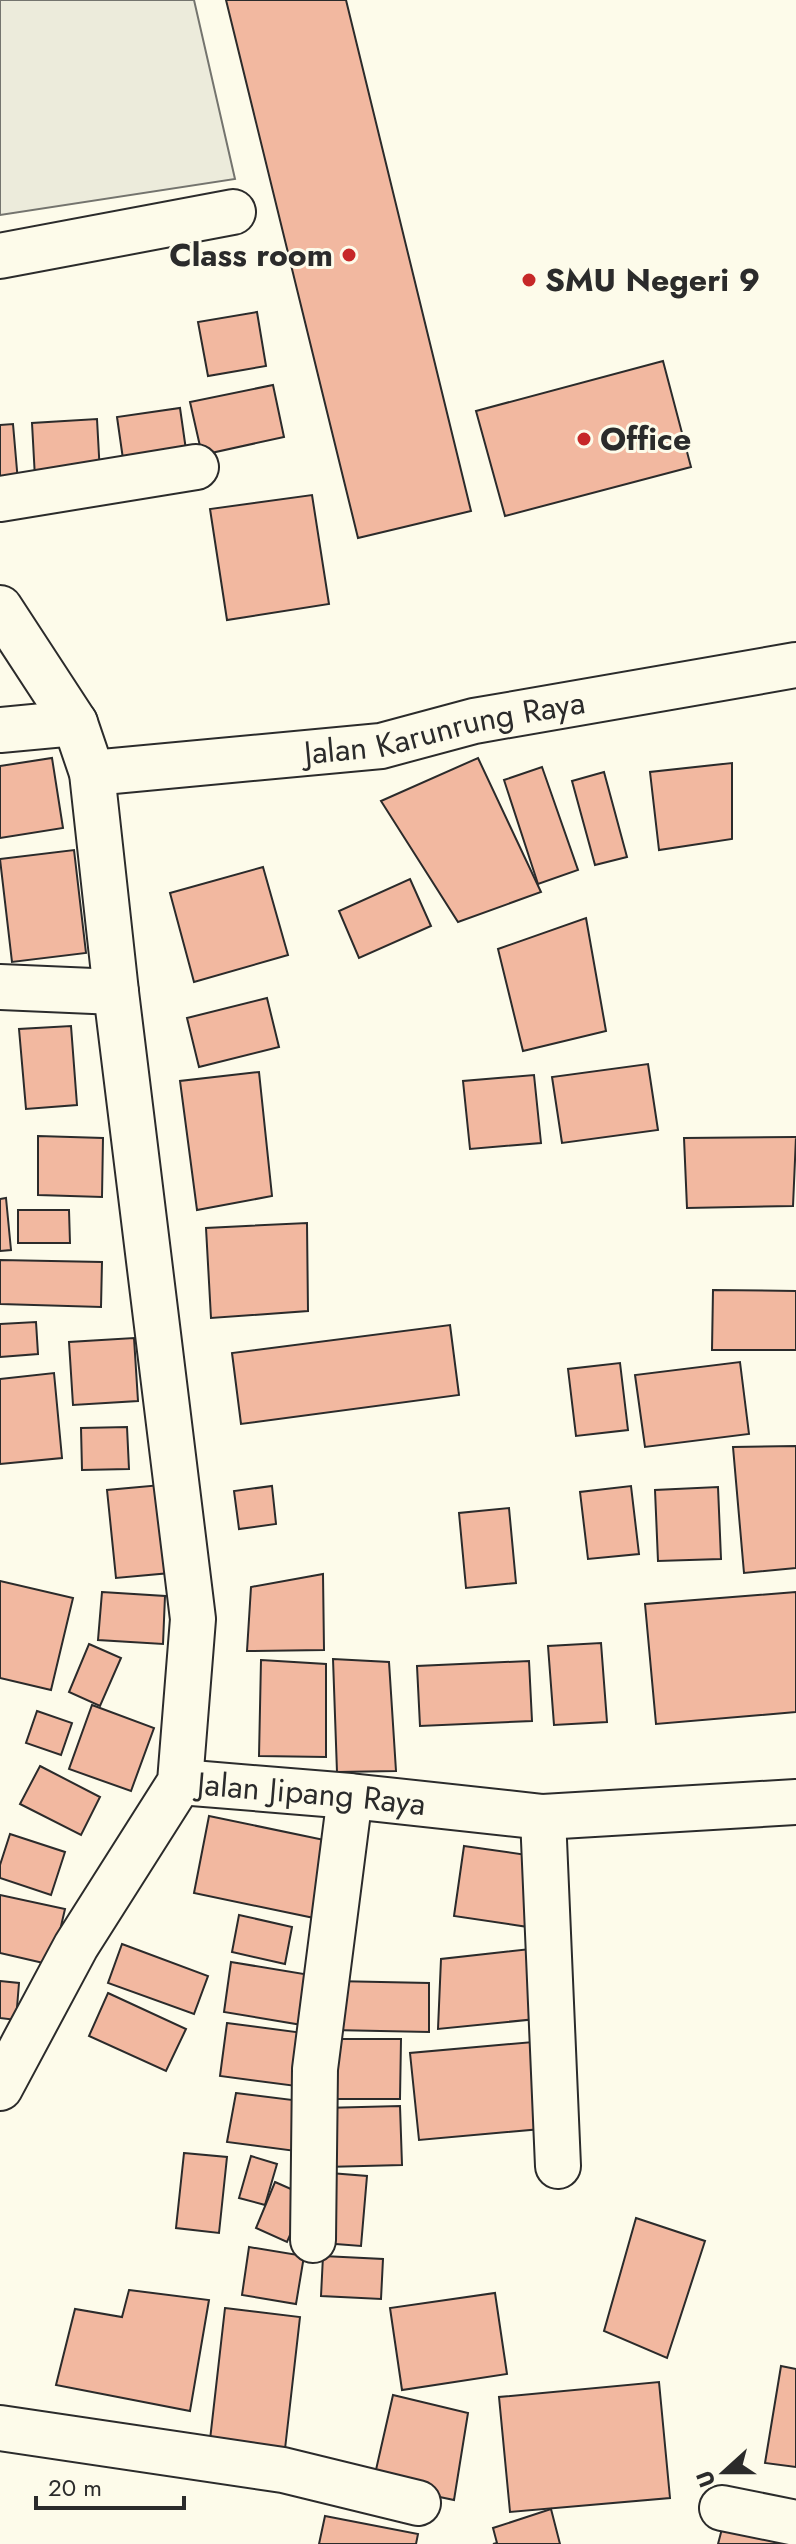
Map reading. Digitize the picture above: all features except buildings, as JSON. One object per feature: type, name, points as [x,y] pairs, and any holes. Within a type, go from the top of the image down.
[{"type":"street","points":[[0,256],[233,212]]},
{"type":"street","points":[[0,499],[196,467]]},
{"type":"street","points":[[0,608],[75,723],[92,773],[193,1619],[180,1782]]},
{"type":"street","name":"Jalan Karunrung Raya","points":[[92,773],[381,746],[474,721],[796,665]]},
{"type":"street","points":[[0,730],[75,723]]},
{"type":"street","points":[[0,987],[116,992]]},
{"type":"street","name":"Jalan Jipang Raya","points":[[0,2088],[76,1946],[180,1782],[543,1817],[796,1802]]},
{"type":"street","points":[[313,2240],[315,2069],[350,1796]]},
{"type":"street","points":[[543,1817],[558,2166]]},
{"type":"street","points":[[0,2428],[283,2470],[418,2503]]},
{"type":"street","points":[[722,2508],[796,2523]]},
{"type":"shaded area","points":[[0,0],[194,0],[235,179],[0,215]]},
{"type":"place","name":"Class room","points":[[349,255]]},
{"type":"place","name":"SMU Negeri 9","points":[[529,280]]},
{"type":"place","name":"Office","points":[[584,439]]}]
